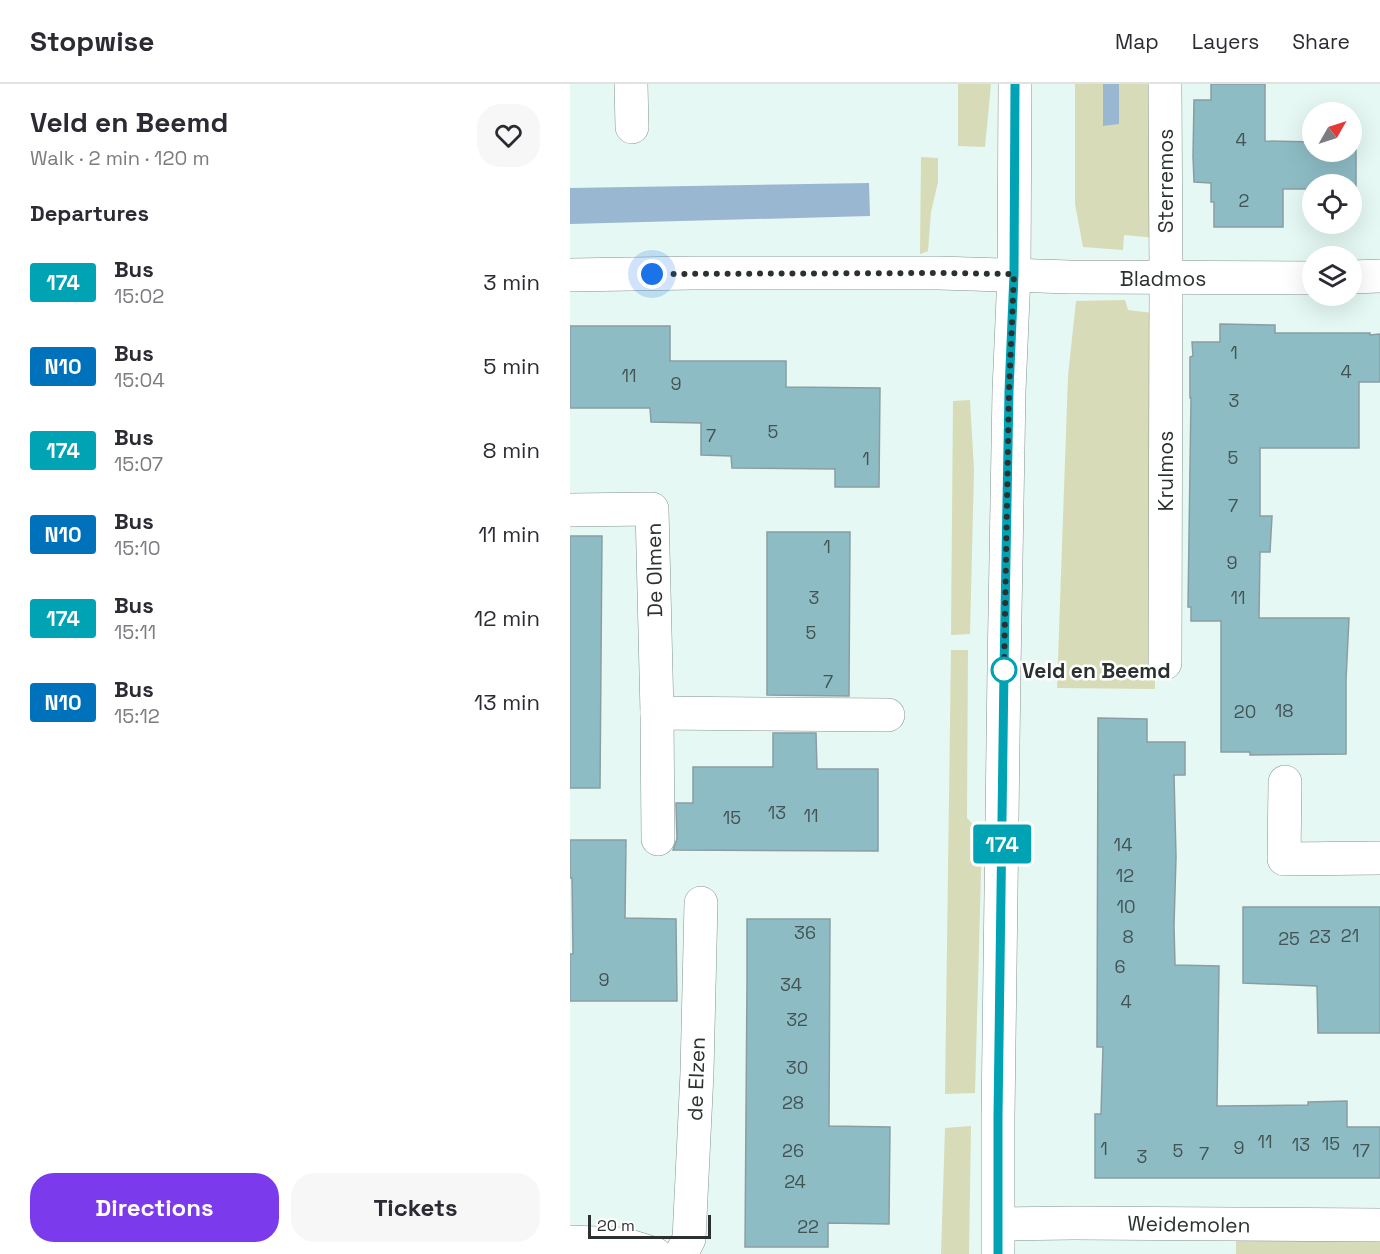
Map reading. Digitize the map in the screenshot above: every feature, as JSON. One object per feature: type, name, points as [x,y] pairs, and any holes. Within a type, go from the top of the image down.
[{"type":"street","points":[[631,84],[632,127]]},
{"type":"street","points":[[999,1239],[998,1116],[1004,659],[1009,382],[1014,274],[1015,84]]},
{"type":"street","name":"Sterremos","points":[[1164,84],[1166,278]]},
{"type":"street","points":[[570,275],[1014,274]]},
{"type":"street","name":"Bladmos","points":[[1014,274],[1070,277],[1302,278]]},
{"type":"street","points":[[1362,277],[1380,276]]},
{"type":"street","name":"Krulmos","points":[[1164,663],[1166,278]]},
{"type":"street","name":"De Olmen","points":[[570,510],[652,509],[658,839]]},
{"type":"street","points":[[657,713],[888,715]]},
{"type":"street","points":[[1285,782],[1284,859],[1380,858]]},
{"type":"street","name":"de Elzen","points":[[681,1254],[689,1239],[697,1073],[701,903]]},
{"type":"street","name":"Weidemolen","points":[[999,1239],[1074,1223],[1380,1225]]},
{"type":"street","points":[[570,1242],[655,1254]]},
{"type":"green space","points":[[958,84],[991,84],[985,147],[958,146]]},
{"type":"green space","points":[[1075,84],[1103,84],[1103,126],[1119,123],[1119,84],[1156,84],[1157,238],[1124,235],[1123,250],[1083,247],[1075,204]]},
{"type":"green space","points":[[921,157],[938,158],[938,182],[931,212],[928,251],[920,254]]},
{"type":"green space","points":[[1125,300],[1128,310],[1153,313],[1155,689],[1057,688],[1068,376],[1076,301]]},
{"type":"green space","points":[[970,400],[974,470],[970,634],[951,635],[953,401]]},
{"type":"green space","points":[[951,650],[968,650],[967,818],[982,835],[975,1093],[945,1094]]},
{"type":"green space","points":[[971,1126],[969,1254],[941,1254],[945,1128]]},
{"type":"green space","points":[[1236,1239],[1380,1240],[1380,1254],[1236,1254]]},
{"type":"water","points":[[1103,84],[1119,84],[1119,124],[1103,126]]},
{"type":"water","points":[[869,183],[870,216],[570,224],[570,188]]},
{"type":"building","points":[[1211,84],[1265,84],[1265,141],[1302,142],[1302,162],[1356,162],[1356,174],[1302,174],[1302,189],[1283,189],[1283,227],[1214,227],[1211,183],[1194,182],[1193,156],[1194,100],[1211,100]]},
{"type":"building","points":[[1220,324],[1275,325],[1275,333],[1380,334],[1380,382],[1359,382],[1359,448],[1260,448],[1260,516],[1272,516],[1270,552],[1260,552],[1259,618],[1349,618],[1346,754],[1250,755],[1250,752],[1221,752],[1221,621],[1191,621],[1191,607],[1188,607],[1190,357],[1193,356],[1192,342],[1220,342]]},
{"type":"building","points":[[570,326],[670,326],[670,361],[786,361],[786,387],[880,388],[879,487],[835,487],[835,469],[732,468],[731,456],[701,455],[701,423],[651,422],[650,408],[570,408]]},
{"type":"building","points":[[767,532],[850,532],[849,696],[767,695]]},
{"type":"building","points":[[570,536],[602,536],[600,788],[570,788]]},
{"type":"building","points":[[1098,718],[1147,719],[1147,742],[1185,742],[1185,775],[1174,775],[1175,965],[1219,966],[1217,1106],[1308,1105],[1308,1102],[1347,1101],[1347,1127],[1380,1127],[1380,1178],[1095,1178],[1095,1114],[1101,1114],[1103,1047],[1097,1047]]},
{"type":"building","points":[[773,733],[816,733],[817,769],[878,769],[878,851],[673,850],[677,839],[676,803],[693,803],[693,767],[773,767]]},
{"type":"building","points":[[570,840],[626,840],[625,918],[676,919],[677,1001],[570,1001],[570,954],[573,954]]},
{"type":"building","points":[[1243,907],[1380,907],[1380,1033],[1318,1033],[1317,986],[1243,983]]},
{"type":"building","points":[[747,919],[830,919],[829,1126],[890,1127],[889,1224],[828,1223],[828,1247],[745,1247]]},
{"type":"bus line","name":"174","points":[[998,1254],[1004,670],[1009,391],[1014,274],[1015,84]]},
{"type":"place","name":"Veld en Beemd","points":[[1004,670]]},
{"type":"route","points":[[652,274],[1014,274],[1009,391],[1004,670]]}]
